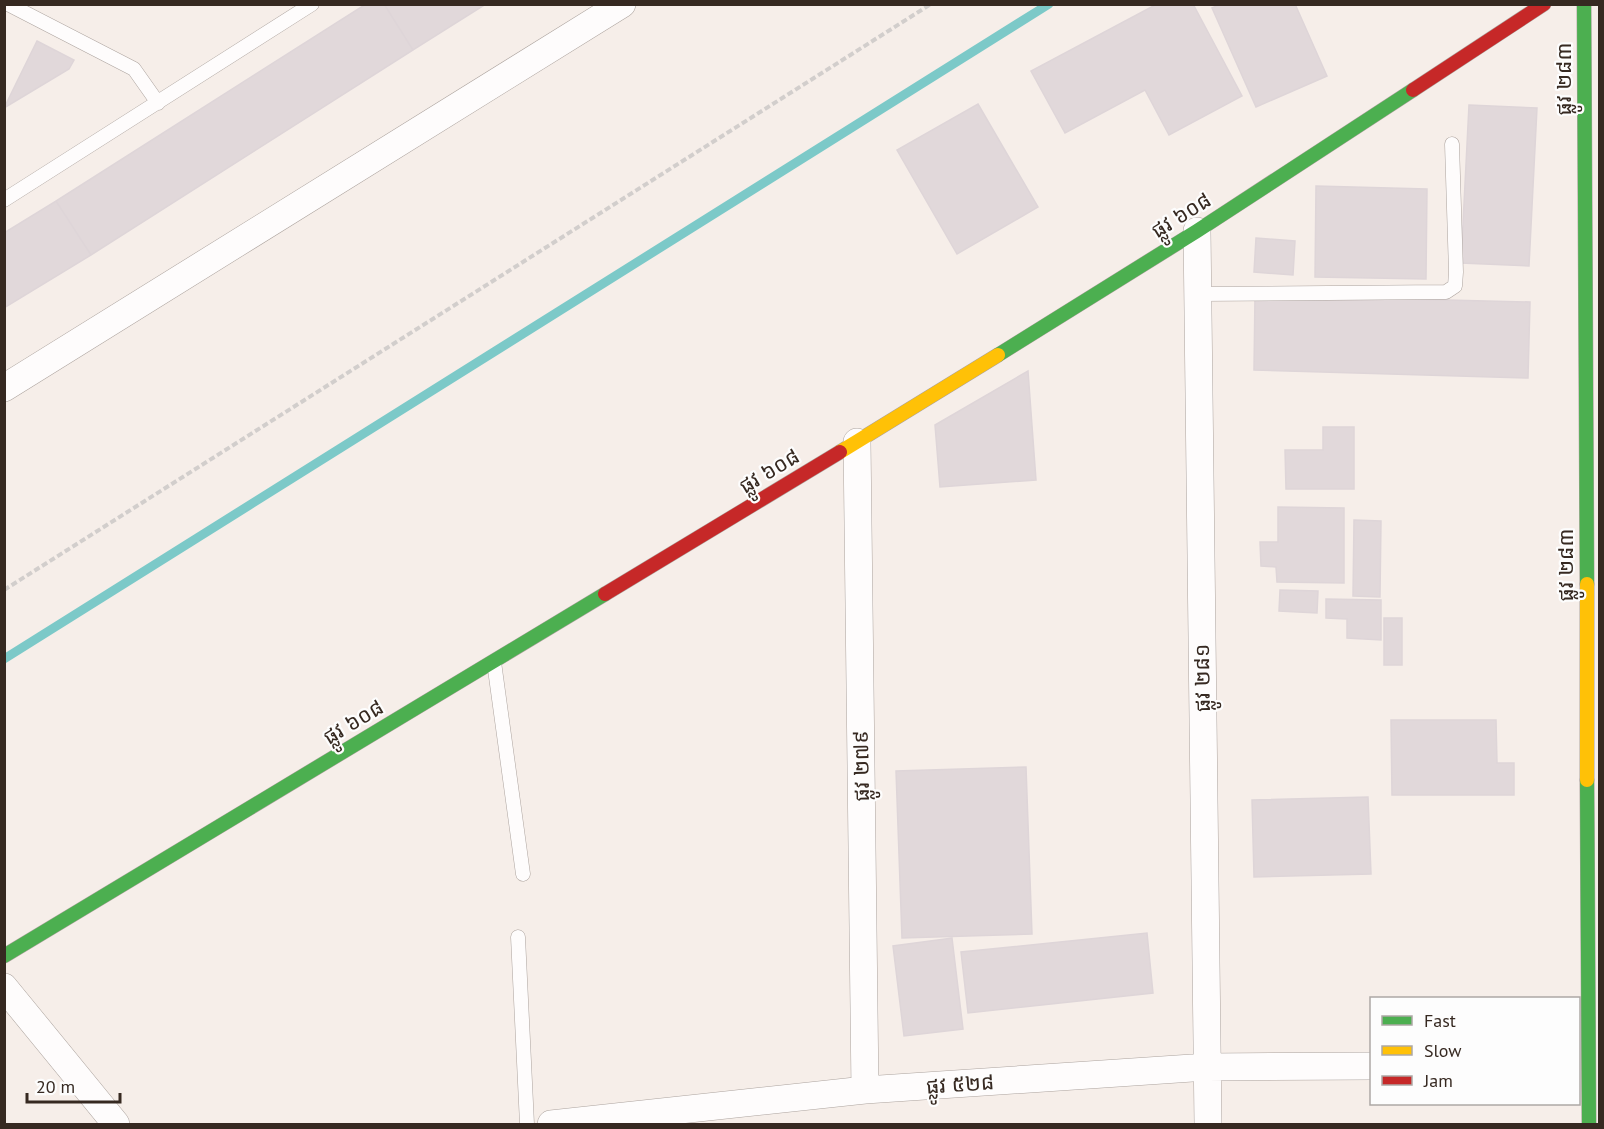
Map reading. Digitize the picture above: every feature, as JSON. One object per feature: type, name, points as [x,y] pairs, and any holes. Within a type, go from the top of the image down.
[{"type":"street","points":[[4,388],[622,4]]},
{"type":"street","name":"ផ្លូវ ៦០៨","points":[[4,956],[857,442],[1197,231],[1544,4]]},
{"type":"street","name":"ផ្លូវ ២៨៣","points":[[1584,4],[1589,1125]]},
{"type":"street","name":"ផ្លូវ ២៨១","points":[[1197,231],[1208,1125]]},
{"type":"street","name":"ផ្លូវ ២៧៩","points":[[857,442],[865,1090]]},
{"type":"street","points":[[4,987],[116,1125]]},
{"type":"street","name":"ផ្លូវ ៥២៨","points":[[551,1125],[865,1090],[1207,1067],[1370,1066]]},
{"type":"lane","points":[[8,4],[134,69],[158,103]]},
{"type":"lane","points":[[4,200],[312,4]]},
{"type":"lane","points":[[1198,294],[1446,292],[1455,286],[1456,272],[1452,144]]},
{"type":"lane","points":[[494,662],[523,874]]},
{"type":"lane","points":[[518,937],[527,1125]]},
{"type":"path","points":[[4,590],[931,4]]},
{"type":"building","points":[[366,4],[384,4],[413,50],[91,255],[56,201]]},
{"type":"building","points":[[384,4],[486,4],[413,50]]},
{"type":"building","points":[[1157,4],[1193,4],[1242,96],[1169,135],[1145,90],[1065,133],[1031,71]]},
{"type":"building","points":[[1221,4],[1295,4],[1327,76],[1256,107],[1212,8]]},
{"type":"building","points":[[37,41],[74,60],[69,69],[4,108]]},
{"type":"building","points":[[978,104],[1038,207],[957,254],[897,150]]},
{"type":"building","points":[[1469,105],[1537,108],[1529,266],[1461,263]]},
{"type":"building","points":[[1316,186],[1427,189],[1426,279],[1315,277]]},
{"type":"building","points":[[56,201],[91,255],[4,308],[4,233]]},
{"type":"building","points":[[1256,238],[1295,241],[1293,275],[1254,272]]},
{"type":"building","points":[[1255,295],[1530,302],[1528,378],[1254,370]]},
{"type":"building","points":[[1028,371],[1036,480],[940,487],[935,425]]},
{"type":"building","points":[[1323,427],[1354,427],[1354,489],[1286,489],[1285,450],[1323,450]]},
{"type":"building","points":[[1278,507],[1344,508],[1344,583],[1277,582],[1276,567],[1261,566],[1260,542],[1278,542]]},
{"type":"building","points":[[1354,520],[1381,521],[1380,597],[1353,596]]},
{"type":"building","points":[[1280,590],[1318,591],[1317,613],[1279,611]]},
{"type":"building","points":[[1326,599],[1381,600],[1381,640],[1347,638],[1347,619],[1326,618]]},
{"type":"building","points":[[1384,618],[1402,618],[1402,665],[1384,665]]},
{"type":"building","points":[[1391,720],[1496,720],[1497,763],[1514,763],[1514,795],[1392,795]]},
{"type":"building","points":[[1026,767],[1032,934],[902,938],[896,771]]},
{"type":"building","points":[[1368,797],[1371,874],[1254,877],[1252,800]]},
{"type":"building","points":[[1147,933],[1153,993],[968,1013],[961,952]]},
{"type":"building","points":[[952,938],[963,1029],[904,1036],[893,946]]},
{"type":"waterway","points":[[4,659],[1049,4]]},
{"type":"traffic: fast","points":[[1584,4],[1587,584]]},
{"type":"traffic: fast","points":[[998,355],[1197,231],[1413,90]]},
{"type":"traffic: fast","points":[[4,956],[605,594]]},
{"type":"traffic: fast","points":[[1587,780],[1589,1124]]},
{"type":"traffic: slow","points":[[840,452],[998,355]]},
{"type":"traffic: slow","points":[[1587,584],[1587,780]]},
{"type":"traffic: jam","points":[[1413,90],[1544,4]]},
{"type":"traffic: jam","points":[[605,594],[840,452]]}]
